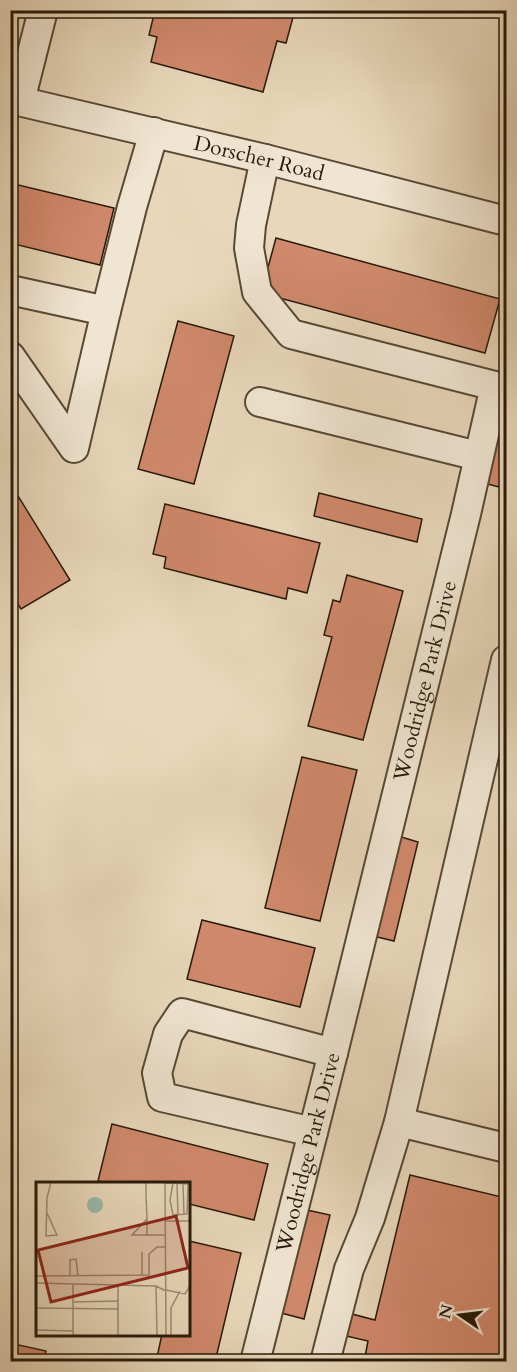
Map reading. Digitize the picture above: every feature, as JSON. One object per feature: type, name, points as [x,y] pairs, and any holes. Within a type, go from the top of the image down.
[{"type":"street","points":[[15,100],[43,10]]},
{"type":"street","name":"Dorscher Road","points":[[15,100],[265,159],[507,221]]},
{"type":"street","points":[[10,356],[74,448],[132,207],[154,132]]},
{"type":"street","name":"Woodridge Park Drive","points":[[255,1362],[466,514],[495,386],[291,334],[258,292],[249,248],[251,225],[265,159]]},
{"type":"street","points":[[10,290],[106,311]]},
{"type":"street","points":[[260,402],[478,456]]},
{"type":"street","points":[[325,1362],[349,1269],[370,1218],[399,1122],[502,696],[507,660]]},
{"type":"street","points":[[313,1132],[162,1097],[157,1073],[168,1034],[182,1013],[333,1053]]},
{"type":"street","points":[[399,1122],[507,1148]]},
{"type":"building","points":[[155,10],[295,10],[286,43],[277,41],[263,92],[151,62],[157,37],[149,35]]},
{"type":"building","points":[[10,183],[114,208],[100,265],[10,243]]},
{"type":"building","points":[[276,238],[500,299],[485,353],[261,293]]},
{"type":"building","points":[[178,321],[234,336],[194,484],[138,469]]},
{"type":"building","points":[[506,382],[506,474],[503,488],[480,482]]},
{"type":"building","points":[[10,483],[70,580],[21,609],[10,592]]},
{"type":"building","points":[[319,493],[422,519],[417,542],[314,516]]},
{"type":"building","points":[[165,504],[320,543],[307,593],[288,588],[286,599],[164,568],[166,557],[153,554]]},
{"type":"building","points":[[347,575],[403,591],[363,740],[308,726],[332,637],[324,635],[333,600],[340,602]]},
{"type":"building","points":[[302,757],[357,770],[320,921],[265,908]]},
{"type":"building","points":[[398,836],[418,842],[394,941],[373,936]]},
{"type":"building","points":[[202,920],[315,948],[300,1007],[187,979]]},
{"type":"building","points":[[112,1124],[268,1164],[254,1220],[190,1204],[190,1182],[98,1181]]},
{"type":"building","points":[[410,1175],[506,1198],[506,1362],[364,1362],[368,1341],[342,1335],[348,1313],[375,1320]]},
{"type":"building","points":[[307,1210],[330,1215],[304,1319],[281,1313]]},
{"type":"building","points":[[190,1241],[241,1253],[215,1362],[156,1362],[162,1336],[190,1336]]},
{"type":"building","points":[[14,1344],[46,1351],[43,1362],[10,1362]]}]
